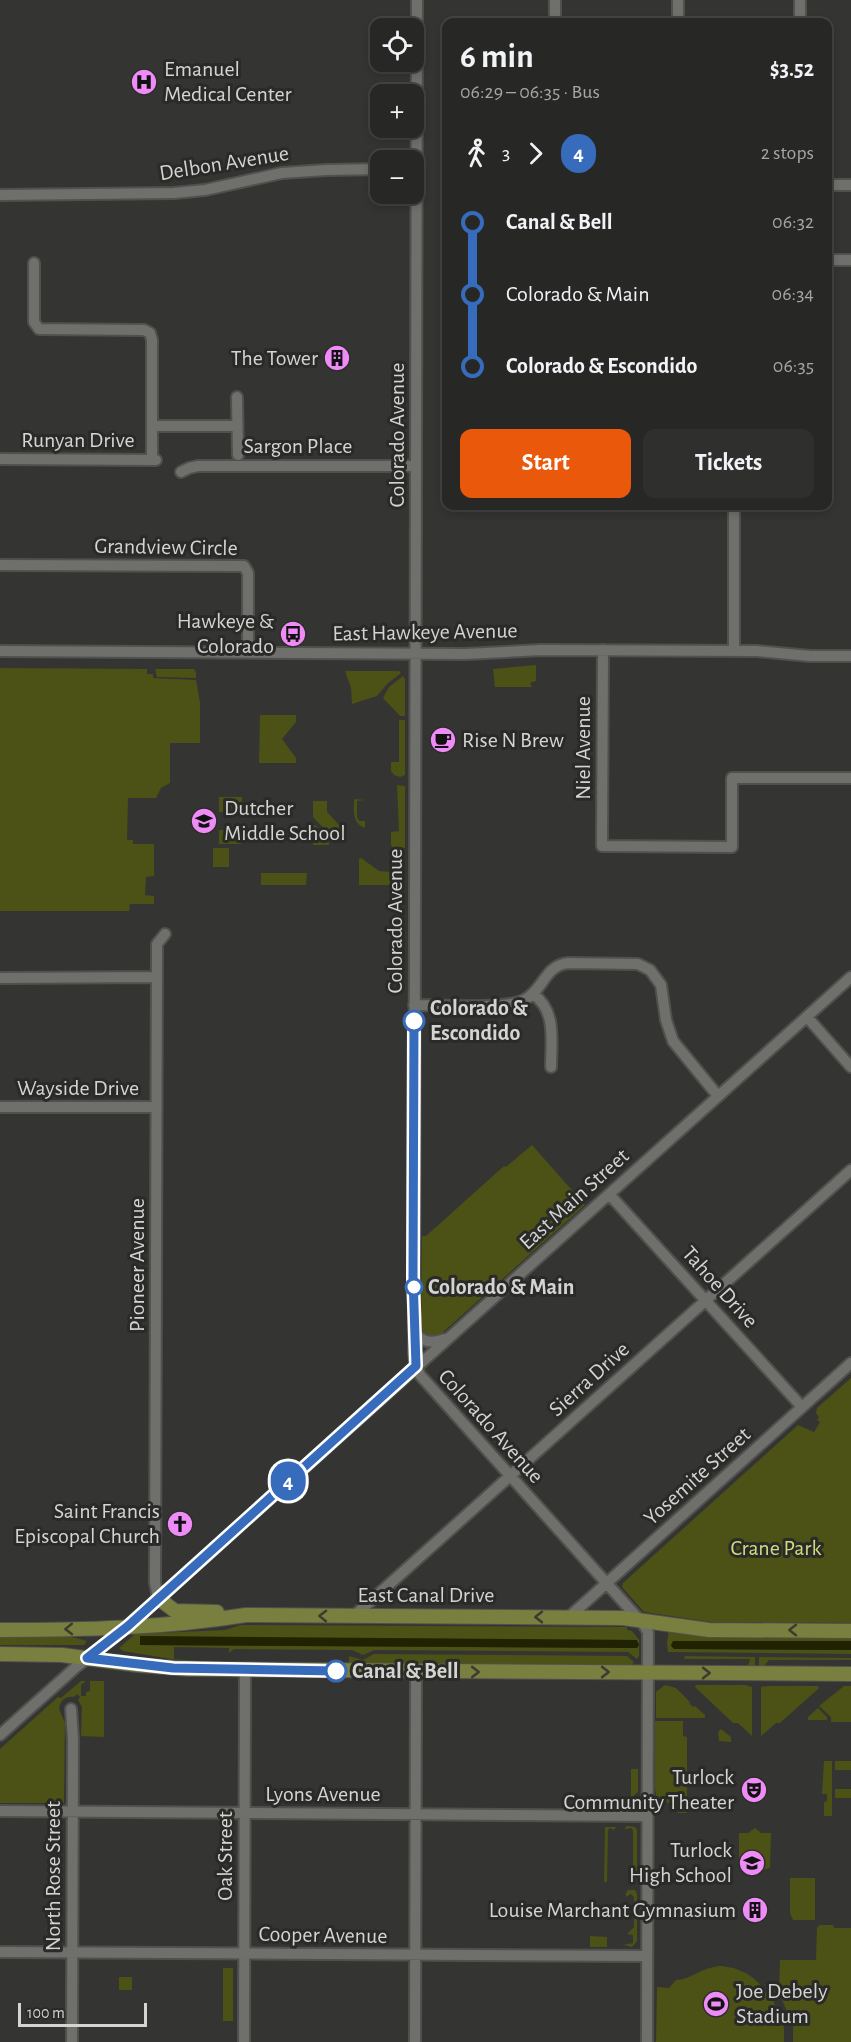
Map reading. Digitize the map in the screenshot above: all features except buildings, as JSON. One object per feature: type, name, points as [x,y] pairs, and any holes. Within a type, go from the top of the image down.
[{"type":"main road","points":[[158,1598],[175,1611],[246,1615]]},
{"type":"main road","name":"East Canal Drive","points":[[0,1630],[128,1626],[246,1615],[569,1617],[639,1620],[710,1630],[851,1631]]},
{"type":"main road","points":[[0,1654],[62,1655],[161,1668],[245,1670],[851,1674]]},
{"type":"street","name":"Colorado Avenue","points":[[415,150],[417,0]]},
{"type":"street","points":[[555,0],[555,18]]},
{"type":"street","points":[[678,0],[678,18]]},
{"type":"street","points":[[800,0],[800,18]]},
{"type":"street","name":"Delbon Avenue","points":[[0,195],[174,193],[214,188],[282,173],[370,170]]},
{"type":"street","points":[[832,185],[851,186]]},
{"type":"street","name":"Colorado Avenue","points":[[415,204],[417,654],[414,1331],[416,1366],[420,1376],[639,1620],[648,1634],[647,2042]]},
{"type":"street","points":[[832,260],[851,260]]},
{"type":"street","points":[[34,263],[34,325],[42,330],[144,330],[150,333],[152,340],[152,426],[237,426]]},
{"type":"street","points":[[237,397],[238,455]]},
{"type":"street","name":"Runyan Drive","points":[[0,459],[154,460],[152,426]]},
{"type":"street","name":"Sargon Place","points":[[181,472],[198,466],[416,466]]},
{"type":"street","points":[[734,510],[734,651]]},
{"type":"street","name":"Grandview Circle","points":[[0,565],[244,566],[248,573],[248,652]]},
{"type":"street","name":"East Hawkeye Avenue","points":[[0,651],[478,654],[536,650],[603,650],[734,651],[851,656]]},
{"type":"street","name":"Niel Avenue","points":[[603,650],[602,846],[732,847],[732,778],[851,778]]},
{"type":"street","name":"Pioneer Avenue","points":[[158,1598],[155,1583],[156,978],[157,944],[165,934]]},
{"type":"street","points":[[414,1005],[517,1003],[533,994],[549,970],[564,963],[634,963],[645,966],[653,972],[661,985],[667,1024],[673,1041],[718,1096]]},
{"type":"street","name":"East Main Street","points":[[0,1736],[87,1658],[128,1626],[851,977]]},
{"type":"street","points":[[0,978],[156,978]]},
{"type":"street","points":[[533,994],[544,1004],[549,1014],[551,1067]]},
{"type":"street","points":[[807,1017],[851,1067]]},
{"type":"street","name":"Wayside Drive","points":[[0,1107],[156,1107]]},
{"type":"street","name":"Sierra Drive","points":[[354,1616],[851,1170]]},
{"type":"street","name":"Tahoe Drive","points":[[609,1194],[802,1407]]},
{"type":"street","points":[[414,1331],[420,1339],[428,1342],[448,1338]]},
{"type":"street","name":"Yosemite Street","points":[[569,1617],[851,1363]]},
{"type":"street","name":"Oak Street","points":[[244,2042],[245,1670]]},
{"type":"street","points":[[415,2042],[416,1671]]},
{"type":"street","name":"North Rose Street","points":[[71,1709],[73,1720],[72,2042]]},
{"type":"street","name":"Lyons Avenue","points":[[0,1811],[647,1816]]},
{"type":"street","name":"Cooper Avenue","points":[[0,1952],[647,1956]]},
{"type":"green space","points":[[536,665],[536,681],[530,683],[532,687],[495,687],[493,669]]},
{"type":"green space","points":[[0,668],[147,669],[147,674],[153,674],[153,678],[196,680],[200,702],[200,743],[170,743],[170,783],[161,788],[156,798],[128,798],[127,840],[133,840],[133,844],[154,844],[154,876],[146,877],[145,895],[154,896],[154,904],[130,904],[129,911],[0,911]]},
{"type":"green space","points":[[155,669],[194,669],[196,678],[157,677]]},
{"type":"green space","points":[[345,671],[399,671],[401,673],[377,696],[352,704],[351,688]]},
{"type":"green space","points":[[403,676],[405,679],[405,716],[400,716],[383,698],[389,687]]},
{"type":"green space","points":[[260,715],[296,715],[296,722],[282,739],[296,758],[296,763],[259,763]]},
{"type":"green space","points":[[399,720],[405,720],[405,775],[400,777],[391,771],[391,762],[399,762]]},
{"type":"green space","points":[[397,785],[405,786],[405,848],[393,849],[391,832],[399,831]]},
{"type":"green space","points":[[219,797],[242,797],[242,807],[227,807],[226,812],[219,812]]},
{"type":"green space","points":[[354,799],[365,800],[357,801],[357,817],[359,821],[365,821],[365,828],[356,820]]},
{"type":"green space","points":[[313,801],[327,801],[327,812],[340,826],[340,837],[333,838],[313,817]]},
{"type":"green space","points":[[315,825],[328,839],[329,845],[313,845],[313,826]]},
{"type":"green space","points":[[219,830],[230,830],[230,837],[241,837],[241,844],[219,844]]},
{"type":"green space","points":[[213,848],[229,848],[229,867],[213,867]]},
{"type":"green space","points":[[361,858],[379,871],[402,873],[403,885],[359,885],[359,859]]},
{"type":"green space","points":[[261,873],[307,873],[306,885],[261,885]]},
{"type":"green space","points":[[532,1145],[585,1205],[441,1334],[432,1336],[427,1334],[421,1327],[422,1236],[426,1236],[504,1166],[506,1167]]},
{"type":"green space","name":"Crane Park","points":[[851,1378],[851,1623],[712,1622],[644,1612],[622,1587],[623,1583],[798,1425],[814,1432],[820,1422],[817,1420],[819,1417],[816,1413],[817,1408]]},
{"type":"green space","points":[[241,1625],[627,1627],[627,1630],[632,1631],[639,1640],[639,1645],[639,1656],[637,1659],[628,1652],[374,1650],[363,1655],[352,1650],[234,1649],[229,1653],[229,1648],[174,1647],[174,1659],[199,1661],[196,1663],[123,1651],[119,1648],[135,1634],[225,1630]],"holes":[[[140,1637],[636,1640],[639,1645],[637,1648],[140,1645]]]},
{"type":"green space","points":[[669,1629],[851,1637],[851,1641],[674,1641],[671,1644],[674,1649],[851,1650],[851,1654],[668,1652]]},
{"type":"green space","points":[[0,1637],[72,1637],[87,1641],[84,1645],[0,1645]]},
{"type":"green space","points":[[374,1654],[627,1656],[634,1662],[631,1666],[349,1664],[349,1656],[363,1660]]},
{"type":"green space","points":[[685,1656],[755,1657],[755,1667],[748,1666],[750,1659],[684,1659]]},
{"type":"green space","points":[[759,1657],[851,1658],[851,1660],[769,1660],[763,1667],[759,1667]]},
{"type":"green space","points":[[81,1681],[86,1681],[81,1685],[81,1696],[86,1696],[86,1692],[90,1691],[90,1681],[104,1681],[104,1737],[81,1736],[82,1707],[77,1694],[62,1701],[59,1709],[65,1723],[64,1803],[0,1803],[0,1749],[58,1697],[61,1698]]},
{"type":"green space","points":[[665,1685],[676,1688],[693,1707],[695,1706],[705,1715],[705,1718],[656,1718],[656,1692]]},
{"type":"green space","points":[[696,1685],[752,1687],[752,1736],[738,1723],[733,1723],[695,1687]]},
{"type":"green space","points":[[818,1686],[819,1688],[780,1723],[776,1723],[761,1736],[761,1687]]},
{"type":"green space","points":[[844,1686],[851,1686],[851,1722],[831,1722],[831,1717],[819,1706]]},
{"type":"green space","points":[[818,1708],[827,1720],[808,1720],[808,1717]]},
{"type":"green space","points":[[655,1721],[683,1721],[683,1736],[687,1737],[687,1813],[678,1813],[678,1804],[657,1801]]},
{"type":"green space","points":[[721,1729],[731,1737],[731,1742],[719,1741],[718,1732]]},
{"type":"green space","points":[[824,1761],[832,1761],[832,1816],[824,1816],[824,1802],[827,1801],[827,1794],[822,1794]]},
{"type":"green space","points":[[835,1761],[851,1761],[851,1770],[835,1770]]},
{"type":"green space","points":[[631,1769],[638,1769],[638,1792],[634,1795],[637,1802],[632,1806],[625,1804],[625,1797],[631,1796]]},
{"type":"green space","points":[[835,1789],[851,1789],[851,1798],[835,1798]]},
{"type":"green space","points":[[628,1826],[635,1827],[637,1830],[637,1877],[635,1882],[633,1882],[633,1831],[632,1828],[625,1829]]},
{"type":"green space","points":[[605,1827],[616,1827],[614,1830],[609,1828],[608,1832],[607,1882],[604,1882]]},
{"type":"green space","points":[[755,1828],[761,1833],[771,1833],[770,1868],[755,1872],[740,1868],[739,1833],[748,1833]]},
{"type":"green space","points":[[790,1878],[815,1878],[815,1920],[793,1920],[790,1913]]},
{"type":"green space","points":[[628,1890],[635,1890],[637,1894],[637,1941],[632,1947],[623,1945],[633,1943],[633,1935],[627,1934],[634,1927],[634,1897],[631,1894],[626,1897]]},
{"type":"green space","points":[[819,1925],[851,1928],[851,2042],[793,2042],[793,2025],[779,1993],[780,1960],[816,1960],[817,1927]]},
{"type":"green space","points":[[590,1936],[607,1937],[607,1947],[590,1947]]},
{"type":"green space","name":"Joe Debely Stadium","points":[[721,1966],[750,1975],[769,1998],[772,1997],[778,2019],[784,2020],[784,2042],[656,2042],[657,1987],[669,1988],[676,1980]]},
{"type":"green space","points":[[223,1968],[233,1968],[233,2021],[223,2021]]},
{"type":"green space","points":[[119,1977],[132,1977],[132,1990],[119,1990]]},
{"type":"shaded area","points":[[140,1636],[637,1640],[639,1645],[637,1648],[140,1645]]},
{"type":"shaded area","points":[[673,1641],[851,1641],[851,1650],[674,1649],[671,1646]]},
{"type":"bus line","name":"4","points":[[336,1671],[161,1668],[87,1658],[128,1626],[416,1366],[413,1277],[414,1021]]},
{"type":"place","name":"Emanuel Medical Center","points":[[144,82]]},
{"type":"place","name":"The Tower","points":[[337,358]]},
{"type":"place","name":"Hawkeye & Colorado","points":[[293,634]]},
{"type":"place","name":"Rise N Brew","points":[[443,740]]},
{"type":"place","name":"Dutcher Middle School","points":[[204,821]]},
{"type":"place","name":"Colorado & Escondido","points":[[414,1021]]},
{"type":"place","name":"Colorado & Main","points":[[414,1287]]},
{"type":"place","name":"Saint Francis Episcopal Church","points":[[180,1524]]},
{"type":"place","name":"Canal & Bell","points":[[336,1671]]},
{"type":"place","name":"Turlock Community Theater","points":[[754,1790]]},
{"type":"place","name":"Turlock High School","points":[[752,1863]]},
{"type":"place","name":"Louise Marchant Gymnasium","points":[[755,1910]]},
{"type":"place","name":"Joe Debely Stadium","points":[[716,2004]]}]
